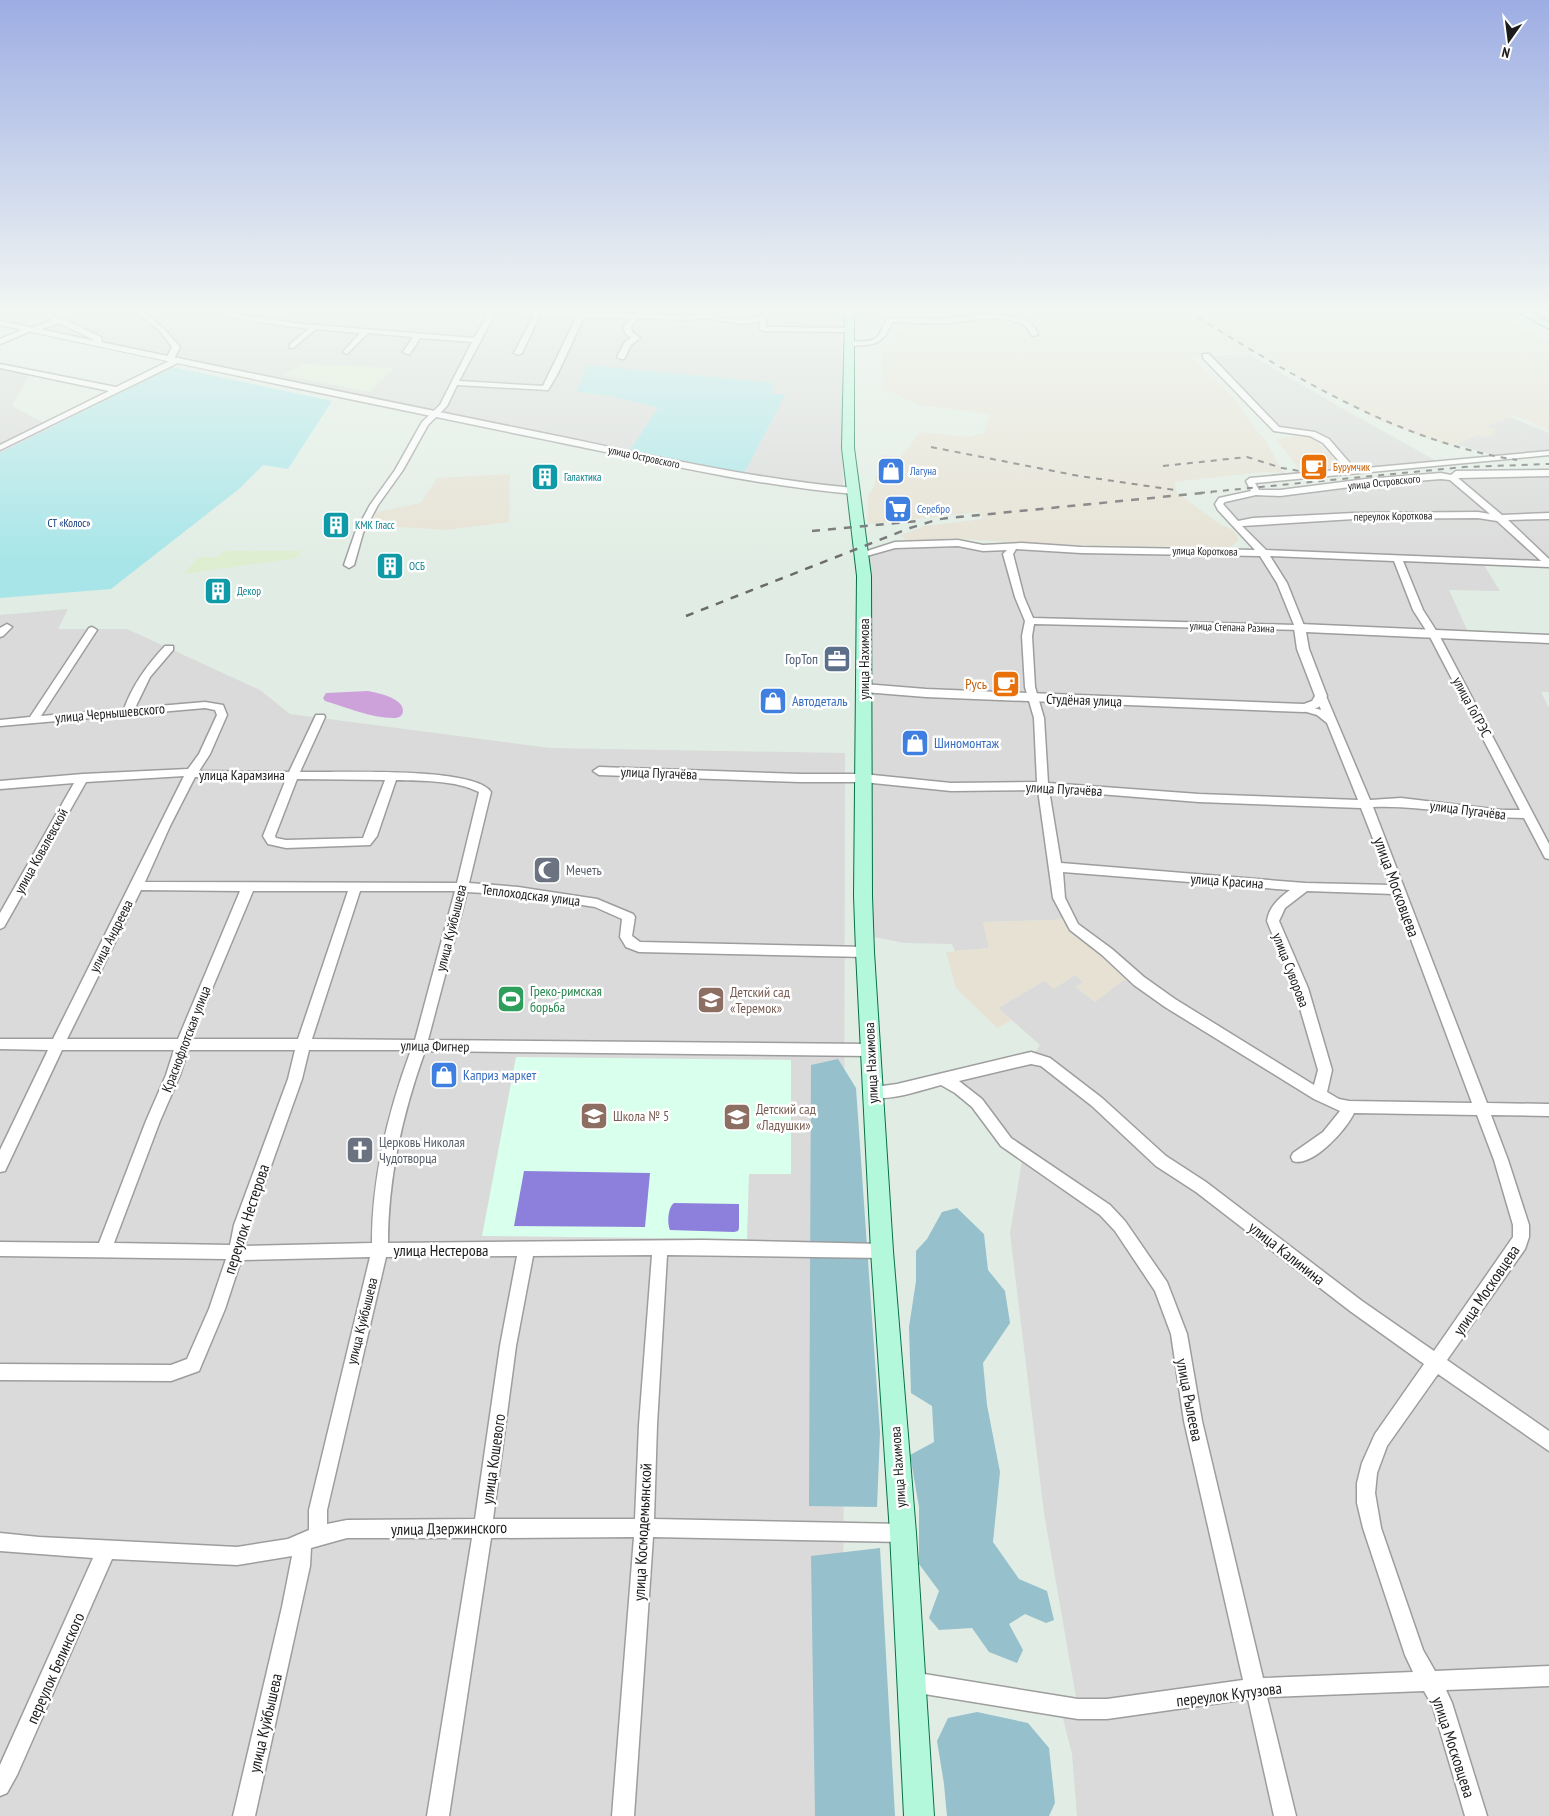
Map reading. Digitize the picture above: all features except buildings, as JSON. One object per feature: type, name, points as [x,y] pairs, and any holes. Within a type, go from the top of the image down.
[{"type":"main road","name":"улица Нахимова","points":[[848,396],[848,448],[862,554],[864,688],[862,896],[872,1092],[903,1532],[919,1816]]},
{"type":"street","points":[[0,448],[105,396]]},
{"type":"street","name":"улица Островского","points":[[351,396],[706,470],[809,487],[854,491]]},
{"type":"street","points":[[349,565],[359,533],[374,505],[399,470],[424,424],[443,406],[448,396]]},
{"type":"street","points":[[1245,396],[1277,429],[1312,434],[1326,441],[1353,472]]},
{"type":"street","points":[[1256,492],[1250,481],[1549,453]]},
{"type":"street","name":"улица Островского","points":[[1220,502],[1256,492],[1280,493],[1366,482],[1441,476],[1453,478],[1456,474],[1549,474]]},
{"type":"street","points":[[1453,478],[1497,518],[1530,544],[1549,564]]},
{"type":"street","name":"улица Московцева","points":[[1220,502],[1220,508],[1263,553],[1278,576],[1300,628],[1303,649],[1365,804],[1481,1108],[1516,1206],[1522,1236],[1519,1244],[1381,1440],[1369,1464],[1366,1480],[1368,1513],[1372,1528],[1415,1655],[1442,1703],[1476,1816]]},
{"type":"street","name":"переулок Короткова","points":[[1237,524],[1270,520],[1354,516],[1450,515],[1497,518],[1549,516]]},
{"type":"street","name":"улица Короткова","points":[[862,554],[895,545],[958,543],[983,548],[1013,546],[1081,550],[1263,553],[1549,564]]},
{"type":"street","points":[[1013,546],[1008,554],[1018,594],[1023,609],[1030,621],[1027,636],[1030,687],[1039,718],[1043,786],[1062,906],[1074,927],[1170,1004],[1318,1095],[1348,1107],[1549,1110]]},
{"type":"street","name":"улица ГоГРЭС","points":[[1398,559],[1418,610],[1434,634],[1549,855]]},
{"type":"street","name":"улица Степана Разина","points":[[1030,621],[1300,628],[1549,639]]},
{"type":"street","points":[[33,720],[92,630]]},
{"type":"street","points":[[129,710],[139,685],[156,661],[170,648]]},
{"type":"street","name":"Студёная улица","points":[[864,688],[1034,698],[1304,708]]},
{"type":"street","points":[[1304,708],[1319,702],[1321,696]]},
{"type":"street","name":"улица Чернышевского","points":[[0,723],[129,710],[205,705],[219,707]]},
{"type":"street","name":"улица Андреева","points":[[0,1166],[67,1022],[137,886],[153,848],[219,723],[222,715],[219,707]]},
{"type":"street","points":[[1304,708],[1321,713],[1332,722]]},
{"type":"street","points":[[320,717],[293,775],[269,836],[272,841],[286,844],[366,842],[371,836],[392,776]]},
{"type":"street","name":"улица Пугачёва","points":[[600,771],[800,778],[863,778],[951,787],[1043,786],[1199,798],[1365,804],[1401,802],[1501,814],[1527,814]]},
{"type":"street","name":"улица Карамзина","points":[[0,785],[173,772],[191,774],[443,778],[468,783],[484,789]]},
{"type":"street","name":"улица Ковалевской","points":[[0,924],[83,778]]},
{"type":"street","name":"улица Куйбышева","points":[[244,1816],[301,1566],[318,1510],[380,1250],[380,1219],[384,1176],[404,1089],[420,1045],[448,945],[485,792],[484,789]]},
{"type":"street","name":"улица Красина","points":[[1056,867],[1305,887],[1398,890]]},
{"type":"street","name":"Краснофлотская улица","points":[[104,1250],[155,1117],[178,1066],[182,1046],[249,885]]},
{"type":"street","name":"Теплоходская улица","points":[[137,886],[461,887],[518,891],[597,904],[629,917],[626,937],[631,944],[639,947],[865,952]]},
{"type":"street","name":"переулок Нестерова","points":[[0,1372],[172,1373],[185,1370],[193,1365],[217,1309],[236,1252],[242,1225],[295,1079],[302,1046],[356,886]]},
{"type":"street","name":"улица Суворова","points":[[1305,887],[1279,906],[1275,911],[1273,921],[1301,988],[1325,1070],[1318,1095]]},
{"type":"street","name":"улица Фигнер","points":[[0,1044],[182,1046],[420,1045],[870,1050]]},
{"type":"street","name":"улица Калинина","points":[[940,1079],[1031,1058],[1045,1062],[1096,1102],[1161,1161],[1201,1187],[1356,1306],[1549,1442]]},
{"type":"street","points":[[872,1092],[897,1090],[940,1079]]},
{"type":"street","name":"улица Рылеева","points":[[940,1079],[956,1085],[965,1092],[987,1114],[998,1134],[1006,1142],[1105,1210],[1120,1226],[1161,1287],[1179,1334],[1192,1414],[1285,1816]]},
{"type":"street","points":[[1298,1158],[1323,1141],[1337,1128],[1346,1116],[1348,1107]]},
{"type":"street","name":"улица Нестерова","points":[[0,1249],[236,1252],[264,1255],[278,1252],[380,1250],[660,1248],[803,1248],[882,1251]]},
{"type":"street","name":"улица Космодемьянской","points":[[623,1816],[644,1528],[648,1425],[660,1248]]},
{"type":"street","name":"улица Кошевого","points":[[438,1816],[483,1527],[508,1346],[519,1296],[526,1250]]},
{"type":"street","name":"улица Дзержинского","points":[[0,1542],[39,1546],[237,1556],[289,1548],[310,1539],[347,1529],[483,1527],[903,1532]]},
{"type":"street","name":"переулок Белинского","points":[[0,1786],[14,1759],[107,1548]]},
{"type":"street","name":"переулок Кутузова","points":[[912,1682],[1078,1709],[1107,1710],[1256,1688],[1549,1676]]},
{"type":"shaded area","points":[[0,396],[18,396],[12,406],[48,425],[46,426],[59,431],[0,459]]},
{"type":"shaded area","points":[[360,396],[609,396],[658,408],[630,450],[780,396],[842,396],[843,488],[754,477]]},
{"type":"shaded area","points":[[899,396],[1232,396],[1265,440],[1284,473],[1264,472],[1174,482],[1177,493],[1220,524],[1233,530],[1239,540],[1231,547],[1058,545],[951,538],[909,544],[901,535],[925,526],[983,519],[979,512],[868,524],[868,496],[873,489],[882,455],[901,457],[920,432],[967,437],[984,433],[990,414],[919,405]]},
{"type":"shaded area","points":[[1245,396],[1320,396],[1440,463],[1353,472],[1326,441],[1312,434],[1277,429]]},
{"type":"shaded area","points":[[1335,396],[1549,396],[1549,430],[1514,415],[1486,426],[1496,430],[1493,432],[1496,434],[1485,438],[1478,435],[1449,446],[1380,421]]},
{"type":"shaded area","points":[[1510,417],[1549,433],[1549,453],[1502,458],[1456,444],[1478,435],[1492,432],[1486,426]]},
{"type":"shaded area","points":[[1309,435],[1346,468],[1344,471],[1312,473],[1309,470],[1300,470],[1276,439]]},
{"type":"shaded area","points":[[1549,473],[1549,564],[1482,562],[1500,591],[1449,590],[1470,636],[1549,639],[1549,692],[1541,692],[1549,708],[1549,1816],[1077,1816],[1072,1754],[1060,1707],[1078,1709],[1044,1513],[1010,1233],[1023,1155],[994,1126],[940,1079],[1031,1058],[1040,1045],[998,1008],[1044,981],[1055,988],[1075,975],[1083,982],[1076,987],[1095,1002],[1122,981],[1138,981],[1068,917],[1054,920],[983,922],[989,948],[955,951],[952,944],[904,943],[864,935],[863,554],[895,545],[958,543],[983,548],[1262,553],[1219,504],[1228,498],[1366,482]]},
{"type":"shaded area","points":[[510,474],[509,522],[445,530],[372,525],[377,512],[421,503],[437,478]]},
{"type":"shaded area","points":[[225,551],[301,551],[298,558],[183,574],[199,557],[217,557]]},
{"type":"shaded area","points":[[68,609],[58,629],[127,629],[260,690],[290,714],[550,748],[845,753],[843,1816],[0,1816],[0,615]]},
{"type":"shaded area","points":[[368,691],[387,696],[400,703],[403,709],[402,715],[397,718],[385,718],[359,712],[325,701],[323,698],[326,693]]},
{"type":"shaded area","points":[[1068,917],[1139,981],[1122,981],[1095,1002],[1076,987],[1083,982],[1075,975],[1054,989],[1044,981],[998,1008],[1012,1020],[997,1028],[956,988],[946,952],[989,948],[983,922],[1054,920]]},
{"type":"shaded area","name":"Школа № 5","points":[[516,1057],[791,1060],[791,1174],[749,1174],[747,1239],[482,1236]]},
{"type":"shaded area","points":[[838,1059],[856,1088],[880,1433],[877,1507],[809,1506],[811,1065]]},
{"type":"shaded area","points":[[524,1171],[650,1173],[645,1227],[514,1226]]},
{"type":"shaded area","points":[[674,1203],[739,1204],[738,1231],[670,1230],[670,1208]]},
{"type":"shaded area","points":[[957,1208],[984,1234],[988,1270],[1005,1291],[1010,1323],[983,1363],[987,1405],[1000,1472],[993,1542],[1019,1579],[1047,1591],[1054,1620],[1046,1623],[1025,1614],[1009,1624],[1023,1650],[1017,1663],[989,1652],[972,1628],[939,1630],[929,1618],[939,1591],[919,1564],[919,1507],[910,1455],[934,1442],[932,1406],[911,1393],[909,1327],[916,1281],[916,1251],[927,1239],[942,1212]]},
{"type":"shaded area","points":[[880,1548],[895,1816],[815,1816],[811,1556]]},
{"type":"shaded area","points":[[977,1712],[1028,1723],[1049,1748],[1055,1803],[1049,1816],[947,1816],[937,1741],[948,1718]]},
{"type":"green space","name":"СТ «Колос»","points":[[115,396],[307,396],[332,401],[288,469],[263,465],[239,489],[111,589],[0,598],[0,453]]},
{"type":"green space","points":[[609,396],[785,396],[744,473],[630,450],[658,408]]},
{"type":"railway","points":[[1333,396],[1386,421],[1429,438],[1472,451],[1517,460]]},
{"type":"railway","points":[[931,447],[1079,476],[1175,490]]},
{"type":"railway","points":[[1163,466],[1247,457],[1282,468],[1328,476]]},
{"type":"railway","points":[[1199,493],[1464,467],[1549,464]]},
{"type":"railway","points":[[686,616],[910,528],[939,519],[1212,492]]},
{"type":"railway","points":[[812,531],[919,521]]},
{"type":"place","name":"Бурумчик","points":[[1314,467]]},
{"type":"place","name":"Лагуна","points":[[891,471]]},
{"type":"place","name":"Галактика","points":[[545,477]]},
{"type":"place","name":"Серебро","points":[[898,509]]},
{"type":"place","name":"КМК Гласс","points":[[336,525]]},
{"type":"place","name":"ОСБ","points":[[390,566]]},
{"type":"place","name":"Декор","points":[[218,591]]},
{"type":"place","name":"ГорТоп","points":[[837,659]]},
{"type":"place","name":"Русь","points":[[1006,684]]},
{"type":"place","name":"Автодеталь","points":[[773,701]]},
{"type":"place","name":"Шиномонтаж","points":[[915,743]]},
{"type":"place","name":"Мечеть","points":[[547,870]]},
{"type":"place","name":"Греко-римская борьба","points":[[511,999]]},
{"type":"place","name":"Детский сад «Теремок»","points":[[711,1000]]},
{"type":"place","name":"Каприз маркет","points":[[444,1075]]},
{"type":"place","name":"Школа № 5","points":[[594,1116]]},
{"type":"place","name":"Детский сад «Ладушки»","points":[[737,1117]]},
{"type":"place","name":"Церковь Николая Чудотворца","points":[[360,1150]]}]
